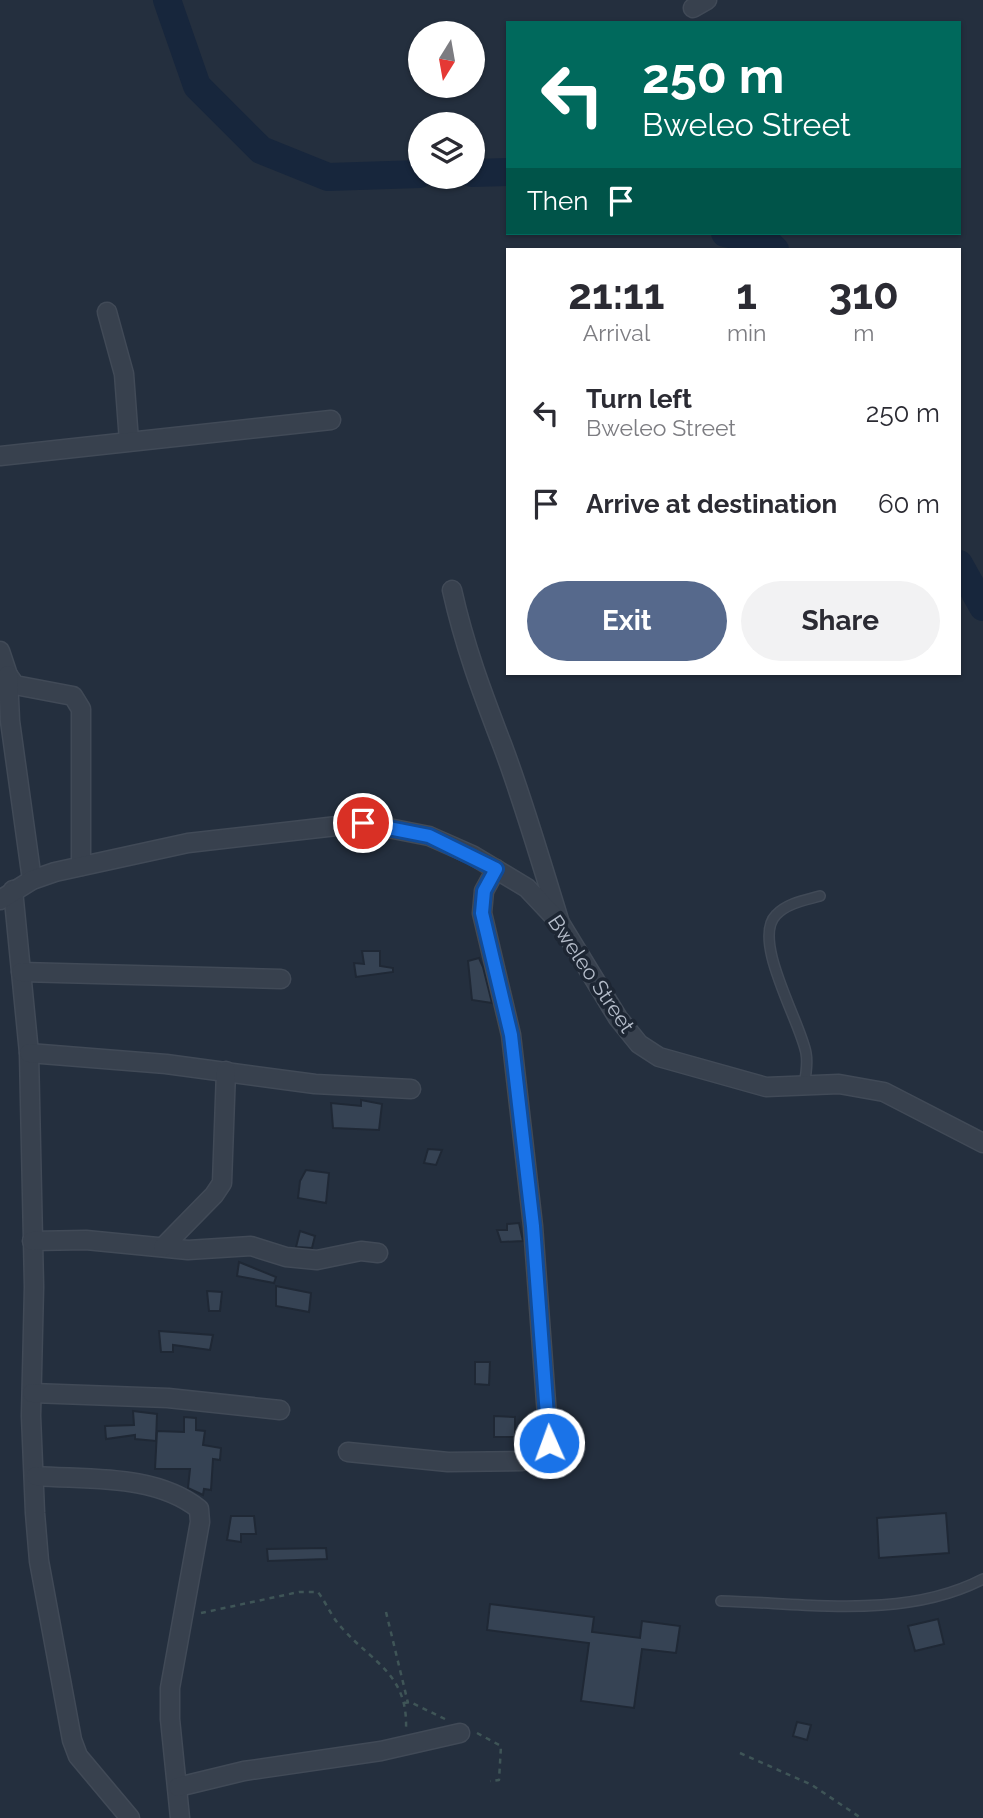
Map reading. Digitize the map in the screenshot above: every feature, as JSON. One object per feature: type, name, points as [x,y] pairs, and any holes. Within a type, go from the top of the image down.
[{"type":"street","points":[[107,312],[124,374],[129,441]]},
{"type":"street","points":[[0,456],[331,420]]},
{"type":"street","points":[[452,590],[479,690],[503,748],[560,923]]},
{"type":"street","points":[[0,651],[8,675],[10,721],[32,880]]},
{"type":"street","points":[[8,675],[15,685],[27,690],[56,691],[73,696],[81,709],[81,866]]},
{"type":"street","name":"Bweleo Street","points":[[7,895],[32,880],[81,866],[188,843],[363,823],[429,836],[496,869],[527,888],[560,923],[618,1018],[639,1044],[659,1057],[766,1087],[839,1084],[884,1092],[983,1143]]},
{"type":"street","points":[[348,1452],[448,1462],[522,1461],[541,1453],[549,1443],[533,1226],[511,1035],[482,913],[484,891],[496,869]]},
{"type":"street","points":[[7,895],[21,972],[29,1053],[32,1393],[39,1561],[69,1729],[78,1756],[127,1817]]},
{"type":"street","points":[[21,972],[281,979]]},
{"type":"street","points":[[29,1053],[226,1071],[315,1084],[411,1089]]},
{"type":"street","points":[[163,1247],[214,1195],[222,1183],[226,1071]]},
{"type":"street","points":[[32,1241],[86,1240],[188,1250],[251,1246],[286,1257],[317,1261],[361,1251],[378,1254]]},
{"type":"street","points":[[32,1393],[156,1397],[280,1410]]},
{"type":"street","points":[[36,1476],[153,1486],[177,1495],[199,1509],[200,1521],[170,1688],[170,1719],[180,1818]]},
{"type":"street","points":[[178,1787],[244,1771],[404,1746],[460,1733]]},
{"type":"lane","points":[[804,1085],[807,1054],[788,1006],[769,942],[770,929],[774,916],[788,906],[820,896]]},
{"type":"lane","points":[[721,1601],[859,1607],[945,1595],[983,1579]]},
{"type":"path","points":[[181,1617],[299,1592],[318,1592],[340,1627],[384,1666],[397,1685],[407,1716],[404,1746]]},
{"type":"path","points":[[386,1612],[408,1703]]},
{"type":"path","points":[[740,1753],[812,1786],[861,1818]]},
{"type":"building","points":[[362,951],[380,951],[380,966],[393,968],[393,972],[356,977],[354,963],[364,964]]},
{"type":"building","points":[[479,958],[492,1003],[472,1000],[468,961]]},
{"type":"building","points":[[361,1100],[382,1104],[379,1130],[333,1128],[331,1103],[361,1106]]},
{"type":"building","points":[[428,1149],[442,1150],[436,1165],[424,1163]]},
{"type":"building","points":[[306,1170],[329,1173],[326,1203],[298,1198],[300,1181]]},
{"type":"building","points":[[519,1223],[523,1241],[501,1242],[497,1230],[507,1230],[507,1224]]},
{"type":"building","points":[[300,1231],[315,1236],[312,1248],[296,1247]]},
{"type":"building","points":[[239,1262],[276,1277],[274,1283],[237,1276]]},
{"type":"building","points":[[276,1286],[311,1293],[309,1312],[276,1306]]},
{"type":"building","points":[[207,1291],[222,1292],[220,1311],[209,1311]]},
{"type":"building","points":[[159,1331],[213,1335],[210,1350],[173,1345],[173,1352],[161,1352]]},
{"type":"building","points":[[475,1362],[490,1362],[489,1385],[475,1384]]},
{"type":"building","points":[[133,1411],[157,1414],[156,1441],[135,1439],[135,1435],[106,1439],[105,1426],[134,1425]]},
{"type":"building","points":[[494,1416],[515,1417],[515,1437],[494,1437]]},
{"type":"building","points":[[184,1417],[196,1418],[196,1430],[205,1431],[203,1445],[221,1448],[220,1460],[213,1459],[211,1490],[204,1489],[203,1495],[188,1488],[190,1469],[155,1469],[157,1431],[184,1432]]},
{"type":"building","points":[[946,1513],[949,1553],[879,1558],[877,1518]]},
{"type":"building","points":[[231,1516],[254,1516],[256,1534],[241,1534],[241,1542],[227,1540]]},
{"type":"building","points":[[326,1548],[327,1559],[268,1561],[267,1549]]},
{"type":"building","points":[[490,1604],[594,1617],[592,1632],[640,1638],[642,1621],[680,1626],[676,1653],[642,1649],[634,1708],[581,1701],[589,1643],[487,1630]]},
{"type":"building","points":[[938,1619],[944,1644],[915,1651],[908,1626]]},
{"type":"building","points":[[797,1722],[811,1725],[807,1740],[793,1736]]},
{"type":"waterway","points":[[167,0],[197,86],[261,150],[328,177],[408,174]]},
{"type":"waterway","points":[[485,173],[506,172]]},
{"type":"waterway","points":[[735,235],[766,241],[773,248]]},
{"type":"waterway","points":[[961,568],[983,607]]},
{"type":"route","points":[[363,823],[429,836],[496,869],[484,891],[482,913],[511,1035],[533,1226],[549,1443]]}]
